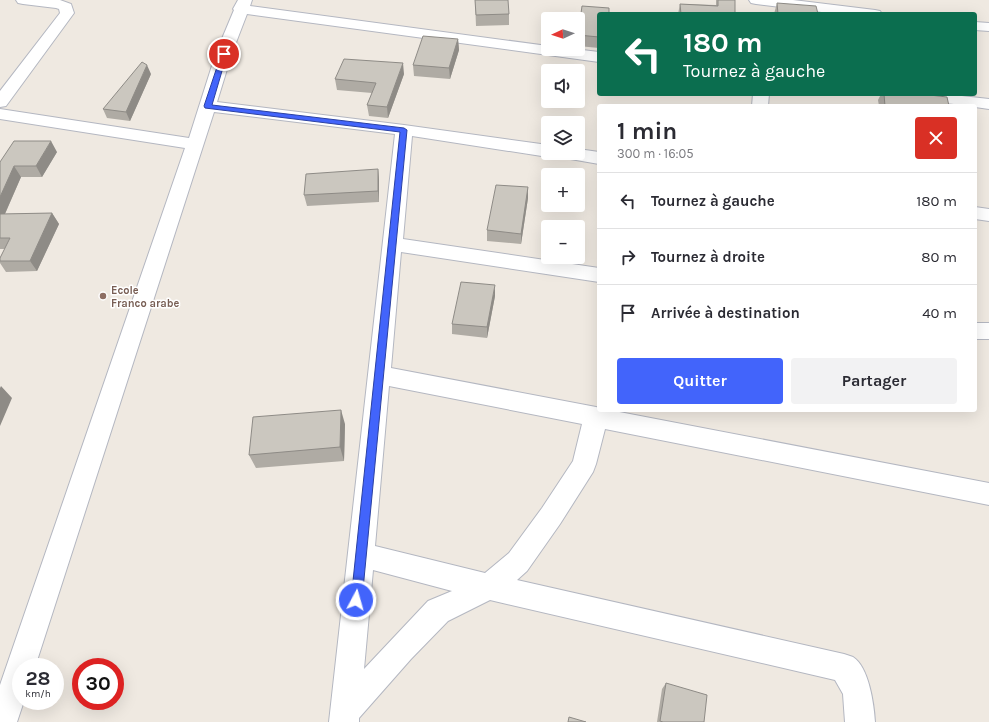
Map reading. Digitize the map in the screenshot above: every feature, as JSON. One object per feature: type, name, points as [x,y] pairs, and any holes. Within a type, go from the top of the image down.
[{"type":"street","points":[[23,0],[59,4],[66,7],[67,13],[1,112],[194,144]]},
{"type":"street","points":[[763,4],[853,12]]},
{"type":"street","points":[[2,722],[194,144],[208,106],[224,54],[243,5],[597,57]]},
{"type":"street","points":[[977,26],[989,27]]},
{"type":"street","points":[[919,96],[989,104]]},
{"type":"street","points":[[208,106],[404,130],[541,150]]},
{"type":"street","points":[[345,717],[404,130]]},
{"type":"street","points":[[585,156],[597,158]]},
{"type":"street","points":[[977,213],[989,215]]},
{"type":"street","points":[[392,244],[597,275]]},
{"type":"street","points":[[977,331],[989,331]]},
{"type":"street","points":[[379,376],[989,494]]},
{"type":"street","points":[[345,717],[401,648],[438,611],[489,587],[518,562],[551,516],[584,464],[596,417]]},
{"type":"street","points":[[361,555],[489,587],[844,668],[853,679],[859,696],[860,722]]},
{"type":"building","points":[[475,0],[508,0],[509,14],[476,15]]},
{"type":"building","points":[[718,0],[735,0],[735,12],[681,12],[680,4],[718,6]]},
{"type":"building","points":[[777,3],[816,6],[818,12],[778,12]]},
{"type":"building","points":[[582,6],[609,8],[609,12],[597,12],[597,37],[585,36],[585,12],[581,12]]},
{"type":"building","points":[[423,36],[458,39],[449,68],[413,65]]},
{"type":"building","points":[[344,59],[403,63],[387,107],[367,105],[376,83],[335,79]]},
{"type":"building","points":[[142,62],[147,65],[126,112],[103,109]]},
{"type":"building","points":[[884,96],[947,97],[949,104],[885,104]]},
{"type":"building","points":[[14,141],[51,141],[36,166],[14,166],[0,197],[0,162]]},
{"type":"building","points":[[378,169],[378,191],[304,195],[306,174]]},
{"type":"building","points":[[496,185],[528,187],[521,234],[487,230]]},
{"type":"building","points":[[52,213],[30,261],[0,261],[10,238],[0,238],[0,214]]},
{"type":"building","points":[[461,282],[495,285],[487,327],[452,324]]},
{"type":"building","points":[[341,410],[340,447],[249,455],[253,417]]},
{"type":"building","points":[[666,683],[707,695],[704,722],[660,721]]},
{"type":"building","points":[[569,717],[586,722],[568,722]]},
{"type":"place","name":"Ecole Franco arabe","points":[[103,296]]},
{"type":"route","points":[[224,54],[208,106],[404,130],[356,600]]}]
